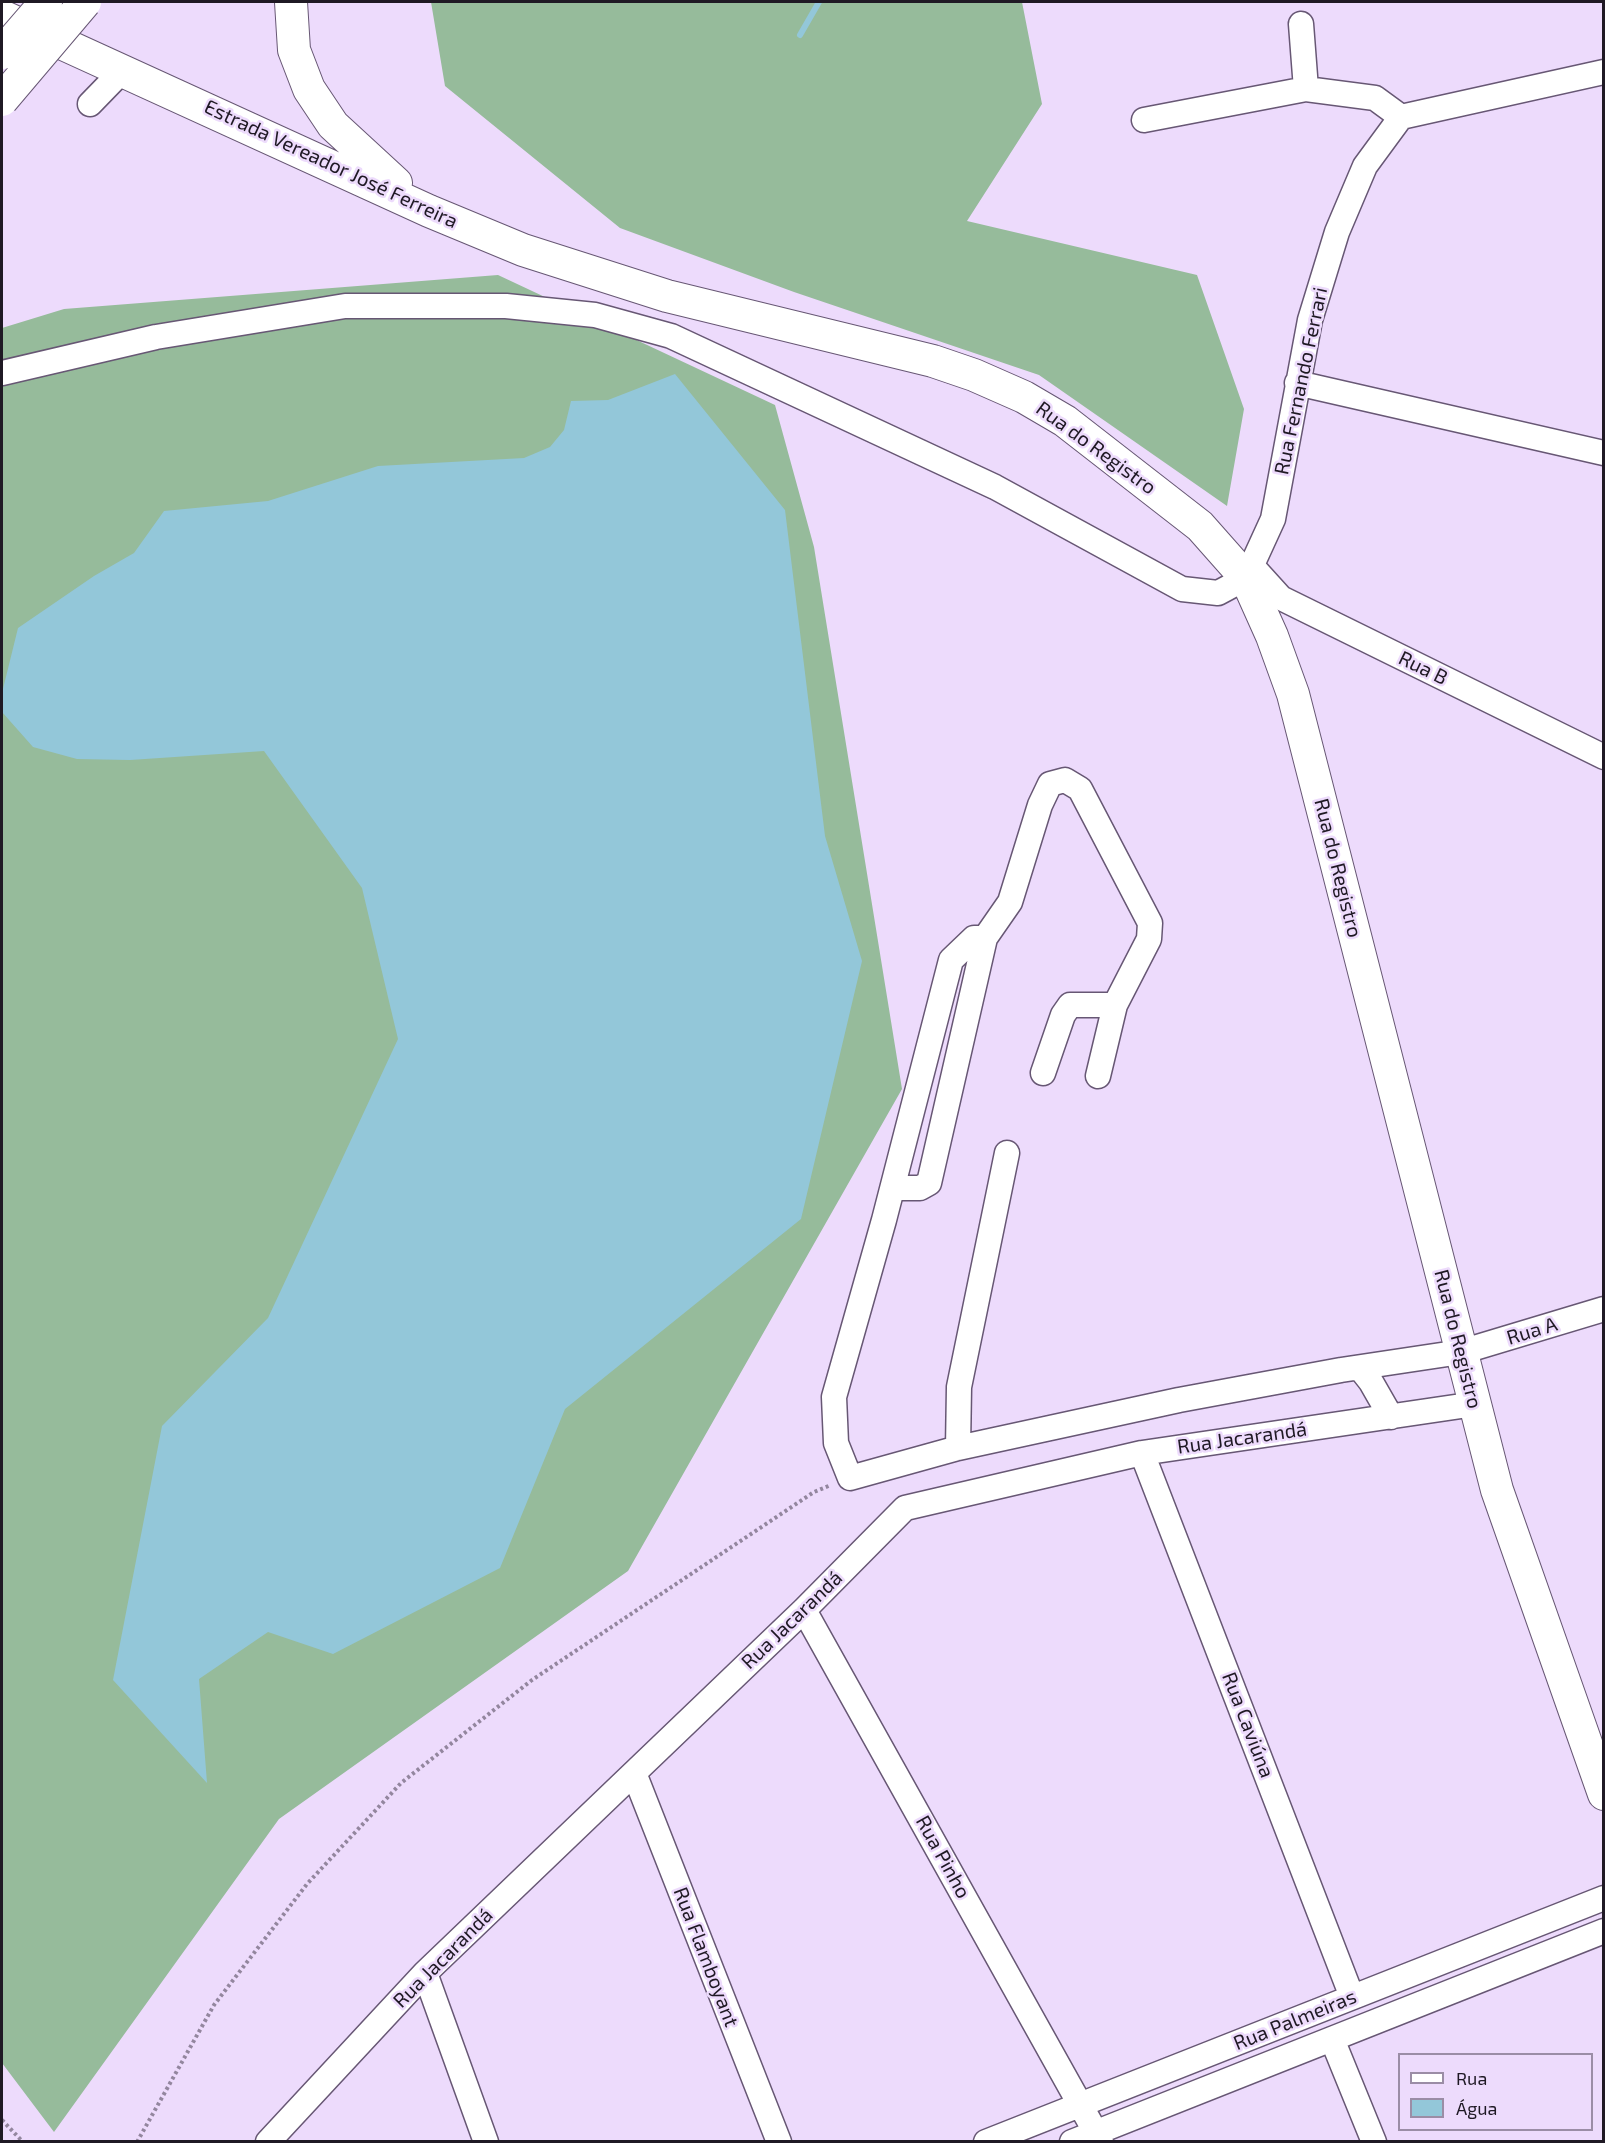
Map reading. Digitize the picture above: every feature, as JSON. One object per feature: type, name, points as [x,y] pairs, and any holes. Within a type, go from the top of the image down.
[{"type":"main road","points":[[2,53],[46,2]]},
{"type":"main road","points":[[2,100],[85,2]]},
{"type":"main road","points":[[291,2],[294,50],[300,70],[314,98],[333,125],[365,157],[429,211]]},
{"type":"main road","name":"Estrada Vereador José Ferreira","points":[[2,16],[429,211],[523,250],[667,296]]},
{"type":"main road","name":"Rua do Registro","points":[[667,296],[933,361],[1024,397],[1065,421],[1200,526],[1249,572],[1293,694],[1497,1490],[1604,1794]]},
{"type":"street","points":[[1301,24],[1305,89]]},
{"type":"street","points":[[90,104],[123,70]]},
{"type":"street","points":[[1144,120],[1305,89],[1375,98],[1401,117],[1604,72]]},
{"type":"street","name":"Rua Fernando Ferrari","points":[[1249,572],[1273,519],[1310,320],[1337,232],[1365,166],[1401,117]]},
{"type":"street","points":[[2,373],[175,334],[345,306],[506,306],[595,315],[671,336],[855,420],[995,487],[1182,589],[1218,593],[1249,572]]},
{"type":"street","points":[[1297,383],[1604,453]]},
{"type":"street","name":"Rua B","points":[[1249,572],[1281,598],[1604,757]]},
{"type":"street","points":[[893,1188],[920,1188],[929,1183],[985,938],[1010,902],[1040,805],[1050,784],[1065,780],[1080,789],[1150,923],[1149,939],[1115,1005],[1098,1076]]},
{"type":"street","points":[[850,1478],[836,1443],[834,1397],[893,1188],[951,960],[974,938],[985,938]]},
{"type":"street","points":[[1043,1073],[1063,1015],[1070,1005],[1115,1005]]},
{"type":"street","points":[[958,1448],[959,1387],[1007,1153]]},
{"type":"street","name":"Rua A","points":[[850,1478],[958,1448],[1179,1400],[1461,1352],[1604,1309]]},
{"type":"street","points":[[1360,1368],[1371,1382],[1391,1417]]},
{"type":"street","name":"Rua Jacarandá","points":[[268,2142],[425,1973],[804,1610],[905,1508],[1142,1453],[1475,1404]]},
{"type":"street","name":"Rua Caviúna","points":[[1142,1453],[1352,1997]]},
{"type":"street","name":"Rua Pinho","points":[[804,1610],[1099,2137]]},
{"type":"street","name":"Rua Flamboyant","points":[[634,1773],[779,2142]]},
{"type":"street","name":"Rua Palmeiras","points":[[986,2142],[1604,1898]]},
{"type":"street","name":"Rua Palmeiras","points":[[1072,2142],[1099,2137],[1332,2038],[1604,1931]]},
{"type":"street","points":[[425,1973],[486,2142]]},
{"type":"street","points":[[1332,2038],[1374,2142]]},
{"type":"path","points":[[137,2142],[214,2005],[307,1884],[401,1783],[532,1680],[814,1491],[850,1478]]},
{"type":"path","points":[[2,2120],[23,2142]]},
{"type":"green space","points":[[431,2],[1022,2],[1042,104],[967,221],[1197,275],[1244,409],[1227,506],[1039,375],[794,292],[620,228],[445,86]]},
{"type":"green space","points":[[498,275],[775,405],[814,547],[902,1089],[628,1571],[279,1819],[54,2132],[2,2063],[2,328],[64,309]]},
{"type":"water","points":[[675,374],[785,510],[825,836],[862,961],[801,1219],[565,1409],[500,1568],[333,1654],[268,1632],[199,1679],[207,1783],[113,1680],[162,1426],[268,1318],[398,1039],[362,888],[264,751],[130,760],[77,759],[33,747],[2,712],[2,693],[18,628],[94,576],[134,553],[164,511],[268,501],[378,466],[524,458],[550,447],[564,430],[571,401],[608,400]]},
{"type":"waterway","points":[[800,35],[819,2]]}]
